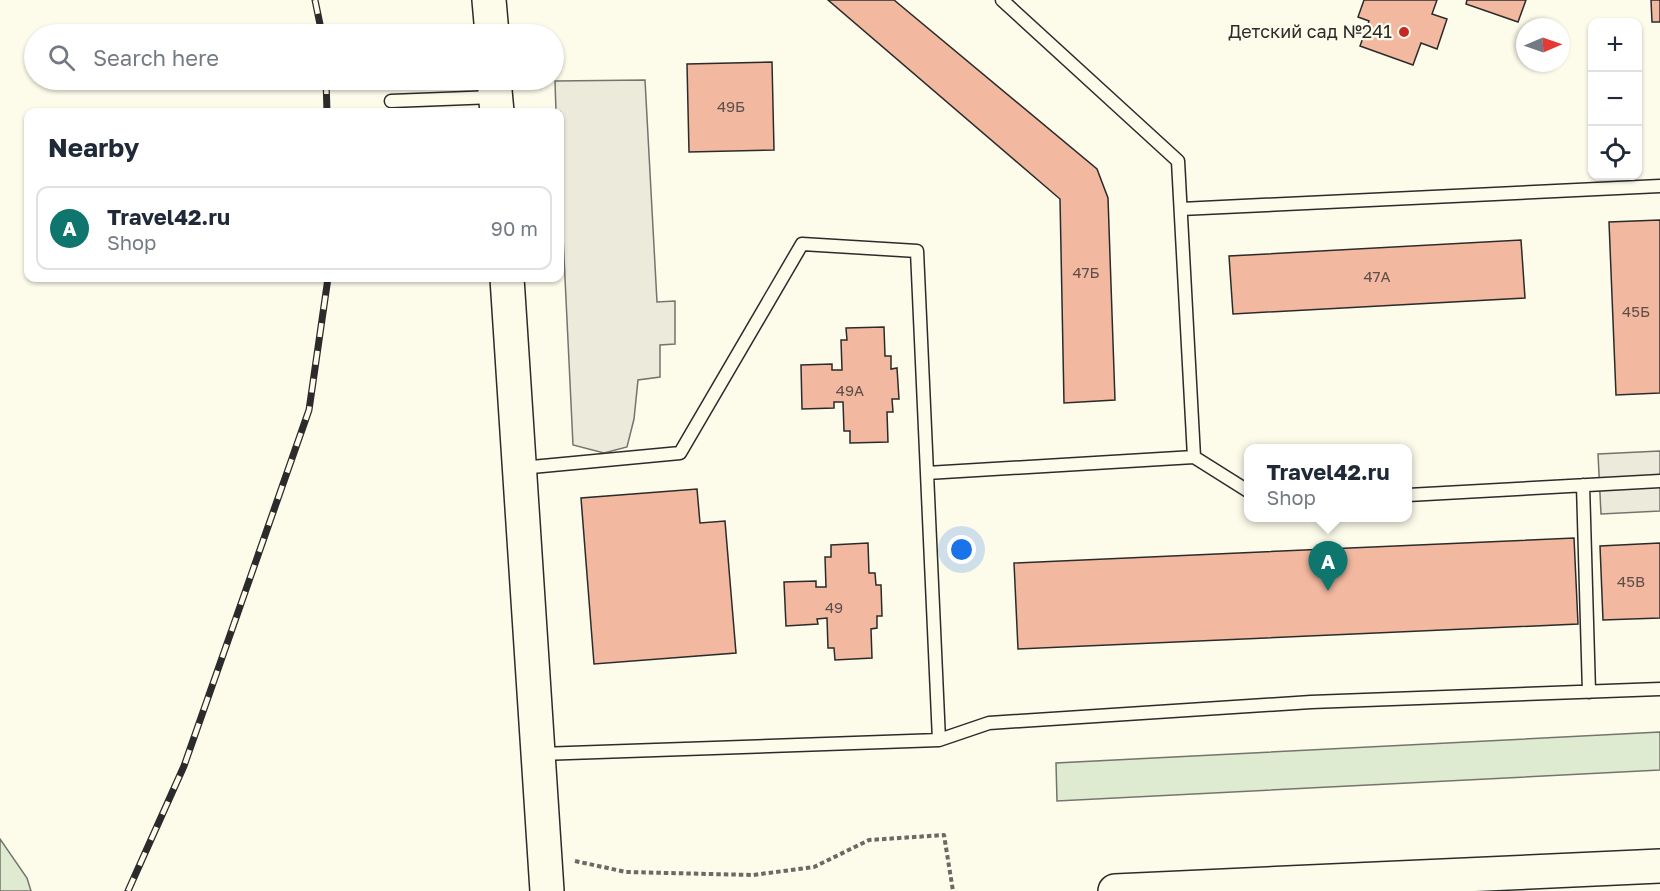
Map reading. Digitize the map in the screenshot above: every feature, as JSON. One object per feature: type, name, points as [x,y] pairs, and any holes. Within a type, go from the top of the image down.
[{"type":"street","points":[[489,0],[491,24]]},
{"type":"street","points":[[507,282],[547,891]]},
{"type":"street","points":[[1114,891],[1289,887],[1660,866]]},
{"type":"lane","points":[[1002,0],[1178,161],[1194,457]]},
{"type":"lane","points":[[390,101],[496,96]]},
{"type":"lane","points":[[1181,209],[1660,186]]},
{"type":"lane","points":[[520,469],[680,453],[802,244],[917,251],[939,740]]},
{"type":"lane","points":[[927,473],[1194,457],[1244,488]]},
{"type":"lane","points":[[1412,495],[1660,481]]},
{"type":"lane","points":[[1583,485],[1589,692]]},
{"type":"lane","points":[[539,754],[939,740],[989,723],[1311,702],[1660,689]]},
{"type":"path","points":[[545,855],[626,872],[753,875],[814,867],[870,840],[944,835],[953,891]]},
{"type":"green space","points":[[1660,732],[1660,770],[1057,801],[1056,763]]},
{"type":"green space","points":[[0,839],[27,878],[31,891],[0,891]]},
{"type":"shaded area","points":[[645,80],[657,302],[675,301],[675,344],[660,345],[660,377],[638,380],[634,419],[627,447],[604,453],[573,445],[564,257],[564,108],[556,108],[555,90],[564,90],[564,81]]},
{"type":"shaded area","points":[[1660,451],[1660,511],[1601,514],[1598,454]]},
{"type":"building","points":[[828,0],[894,0],[1097,169],[1108,198],[1115,400],[1064,403],[1060,199]]},
{"type":"building","name":"Детский сад №241","points":[[1364,0],[1437,0],[1432,14],[1447,19],[1437,49],[1421,43],[1413,65],[1360,46],[1369,21],[1358,17]]},
{"type":"building","points":[[1467,0],[1526,0],[1516,21],[1466,4]]},
{"type":"building","points":[[1651,0],[1660,0],[1660,22],[1652,22]]},
{"type":"building","points":[[772,62],[774,150],[689,152],[687,64]]},
{"type":"building","points":[[1660,220],[1660,393],[1616,395],[1609,222]]},
{"type":"building","points":[[1521,240],[1525,298],[1233,314],[1229,256]]},
{"type":"building","points":[[884,327],[885,356],[891,356],[891,369],[897,368],[899,399],[892,399],[893,412],[887,412],[888,442],[850,443],[850,431],[844,431],[843,402],[834,402],[834,408],[802,409],[801,365],[832,364],[832,370],[842,370],[841,340],[847,340],[846,328]]},
{"type":"building","points":[[697,489],[700,523],[725,521],[736,653],[594,664],[581,498]]},
{"type":"building","points":[[1574,538],[1578,624],[1018,649],[1014,563]]},
{"type":"building","points":[[868,543],[869,573],[875,573],[876,585],[881,585],[882,616],[877,616],[877,628],[871,629],[872,658],[835,660],[834,648],[828,648],[827,618],[817,619],[818,624],[786,626],[784,582],[816,581],[816,587],[826,587],[825,557],[831,557],[831,545]]},
{"type":"building","points":[[1660,543],[1660,618],[1603,620],[1600,546]]},
{"type":"railway","points":[[315,0],[320,24]]},
{"type":"railway","points":[[326,90],[327,108]]},
{"type":"railway","points":[[128,891],[184,766],[309,410],[327,282]]},
{"type":"place","name":"Детский сад №241","points":[[1404,32]]},
{"type":"place","name":"Travel42.ru","points":[[1328,591]]}]
